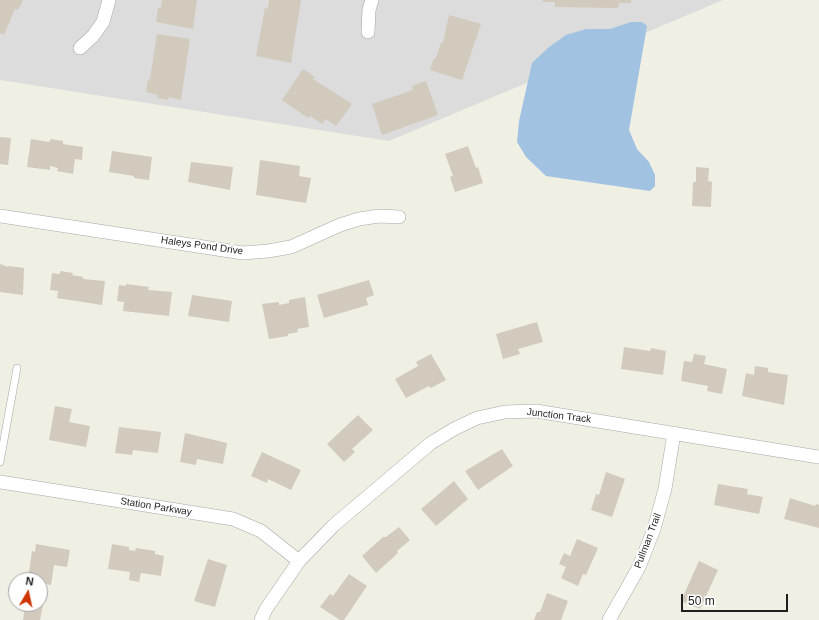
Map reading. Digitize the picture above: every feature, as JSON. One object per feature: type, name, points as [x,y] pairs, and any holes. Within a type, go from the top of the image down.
[{"type":"street","points":[[80,48],[93,36],[103,22],[109,0]]},
{"type":"street","points":[[368,32],[369,10],[372,0]]},
{"type":"street","name":"Haleys Pond Drive","points":[[0,216],[243,253],[291,247],[340,225],[359,219],[379,216],[399,217]]},
{"type":"street","name":"Junction Track","points":[[261,620],[266,609],[299,562],[334,525],[431,443],[454,429],[477,418],[505,412],[536,411],[819,457]]},
{"type":"street","name":"Pullman Trail","points":[[609,620],[639,567],[654,529],[665,489],[674,433]]},
{"type":"street","name":"Station Parkway","points":[[0,482],[233,519],[261,531],[299,562]]},
{"type":"lane","points":[[0,462],[17,368]]},
{"type":"shaded area","points":[[0,0],[723,0],[389,141],[0,80]]},
{"type":"water","points":[[631,22],[642,22],[647,26],[629,130],[637,149],[649,162],[655,175],[655,186],[650,191],[546,176],[526,157],[517,142],[519,121],[532,63],[549,47],[566,35],[586,29],[610,29]]},
{"type":"building","points":[[0,0],[23,0],[18,10],[15,9],[4,35],[0,33]]},
{"type":"building","points":[[162,0],[197,0],[193,29],[156,22],[158,8],[161,8]]},
{"type":"building","points":[[269,0],[301,0],[291,63],[256,56],[265,8],[268,9]]},
{"type":"building","points":[[543,0],[631,0],[631,3],[619,3],[618,8],[555,7],[555,2],[542,2]]},
{"type":"building","points":[[449,15],[481,24],[462,80],[430,70],[441,43],[443,43]]},
{"type":"building","points":[[157,34],[190,39],[181,100],[169,97],[168,100],[157,98],[158,95],[146,92],[148,79],[150,79]]},
{"type":"building","points":[[303,69],[315,77],[313,79],[352,104],[336,126],[326,119],[322,124],[310,116],[308,118],[282,100]]},
{"type":"building","points":[[426,81],[438,115],[382,135],[372,104],[413,90],[412,86]]},
{"type":"building","points":[[0,137],[11,138],[8,165],[0,164]]},
{"type":"building","points":[[31,139],[49,142],[51,139],[63,141],[63,144],[83,147],[82,160],[75,159],[73,174],[57,171],[58,168],[50,166],[50,170],[27,167]]},
{"type":"building","points":[[468,146],[476,168],[478,167],[483,183],[455,192],[450,177],[453,176],[445,154]]},
{"type":"building","points":[[112,151],[152,157],[149,180],[109,172]]},
{"type":"building","points":[[260,160],[300,166],[299,176],[311,178],[306,203],[256,195]]},
{"type":"building","points":[[191,162],[233,167],[230,190],[188,182]]},
{"type":"building","points":[[696,167],[709,168],[708,181],[712,182],[711,207],[692,206],[693,182],[696,182]]},
{"type":"building","points":[[0,264],[8,267],[24,268],[23,295],[0,292]]},
{"type":"building","points":[[60,271],[73,273],[72,275],[83,277],[83,279],[105,281],[102,305],[57,298],[58,291],[50,290],[52,273],[60,274]]},
{"type":"building","points":[[369,280],[374,295],[366,298],[368,305],[324,318],[317,295]]},
{"type":"building","points":[[126,284],[149,287],[148,290],[172,292],[169,316],[123,311],[124,302],[117,301],[119,285],[126,286]]},
{"type":"building","points":[[192,295],[232,301],[229,322],[188,316]]},
{"type":"building","points":[[305,297],[309,327],[297,329],[298,332],[288,334],[288,336],[269,339],[262,304],[279,302],[279,305],[289,303],[289,300]]},
{"type":"building","points":[[537,322],[543,342],[518,349],[520,354],[503,359],[496,334]]},
{"type":"building","points":[[624,347],[650,351],[651,348],[666,351],[663,375],[621,369]]},
{"type":"building","points":[[431,354],[446,380],[431,388],[429,386],[406,398],[395,379],[418,366],[416,362]]},
{"type":"building","points":[[694,354],[706,356],[704,364],[727,369],[722,394],[707,391],[708,386],[681,381],[684,361],[692,362]]},
{"type":"building","points":[[755,366],[768,368],[768,372],[788,375],[784,405],[742,396],[746,373],[754,375]]},
{"type":"building","points":[[55,406],[72,409],[69,422],[90,426],[86,447],[49,440]]},
{"type":"building","points":[[358,415],[373,430],[352,449],[355,452],[344,462],[327,444]]},
{"type":"building","points":[[119,427],[161,432],[158,453],[133,450],[132,455],[115,453]]},
{"type":"building","points":[[185,433],[227,443],[223,464],[197,459],[196,465],[180,462]]},
{"type":"building","points":[[502,449],[513,466],[478,490],[465,471]]},
{"type":"building","points":[[262,452],[301,470],[291,490],[268,479],[267,483],[251,476]]},
{"type":"building","points":[[606,472],[625,479],[612,517],[591,510],[596,494],[599,495]]},
{"type":"building","points":[[454,481],[468,499],[436,526],[421,509]]},
{"type":"building","points":[[718,484],[748,489],[747,494],[763,497],[759,514],[714,505]]},
{"type":"building","points":[[790,498],[815,506],[816,504],[819,505],[819,528],[784,519]]},
{"type":"building","points":[[399,527],[410,540],[376,573],[362,556],[383,537],[386,537]]},
{"type":"building","points":[[577,539],[598,548],[586,575],[583,574],[578,586],[561,578],[566,567],[559,564],[564,553],[570,556]]},
{"type":"building","points":[[36,544],[70,550],[67,567],[54,565],[51,585],[48,584],[48,572],[29,572],[32,551],[35,552]]},
{"type":"building","points":[[112,544],[129,547],[129,550],[135,551],[136,548],[155,551],[155,554],[164,556],[161,576],[141,573],[139,582],[129,580],[130,572],[108,569]]},
{"type":"building","points":[[208,559],[227,565],[215,607],[194,601]]},
{"type":"building","points":[[699,561],[718,570],[700,609],[681,601]]},
{"type":"building","points":[[349,574],[367,586],[344,620],[340,620],[320,607],[330,594],[333,596]]},
{"type":"building","points":[[547,593],[568,601],[561,620],[534,620],[537,612],[540,612]]},
{"type":"building","points":[[24,612],[42,612],[40,620],[23,620]]}]
